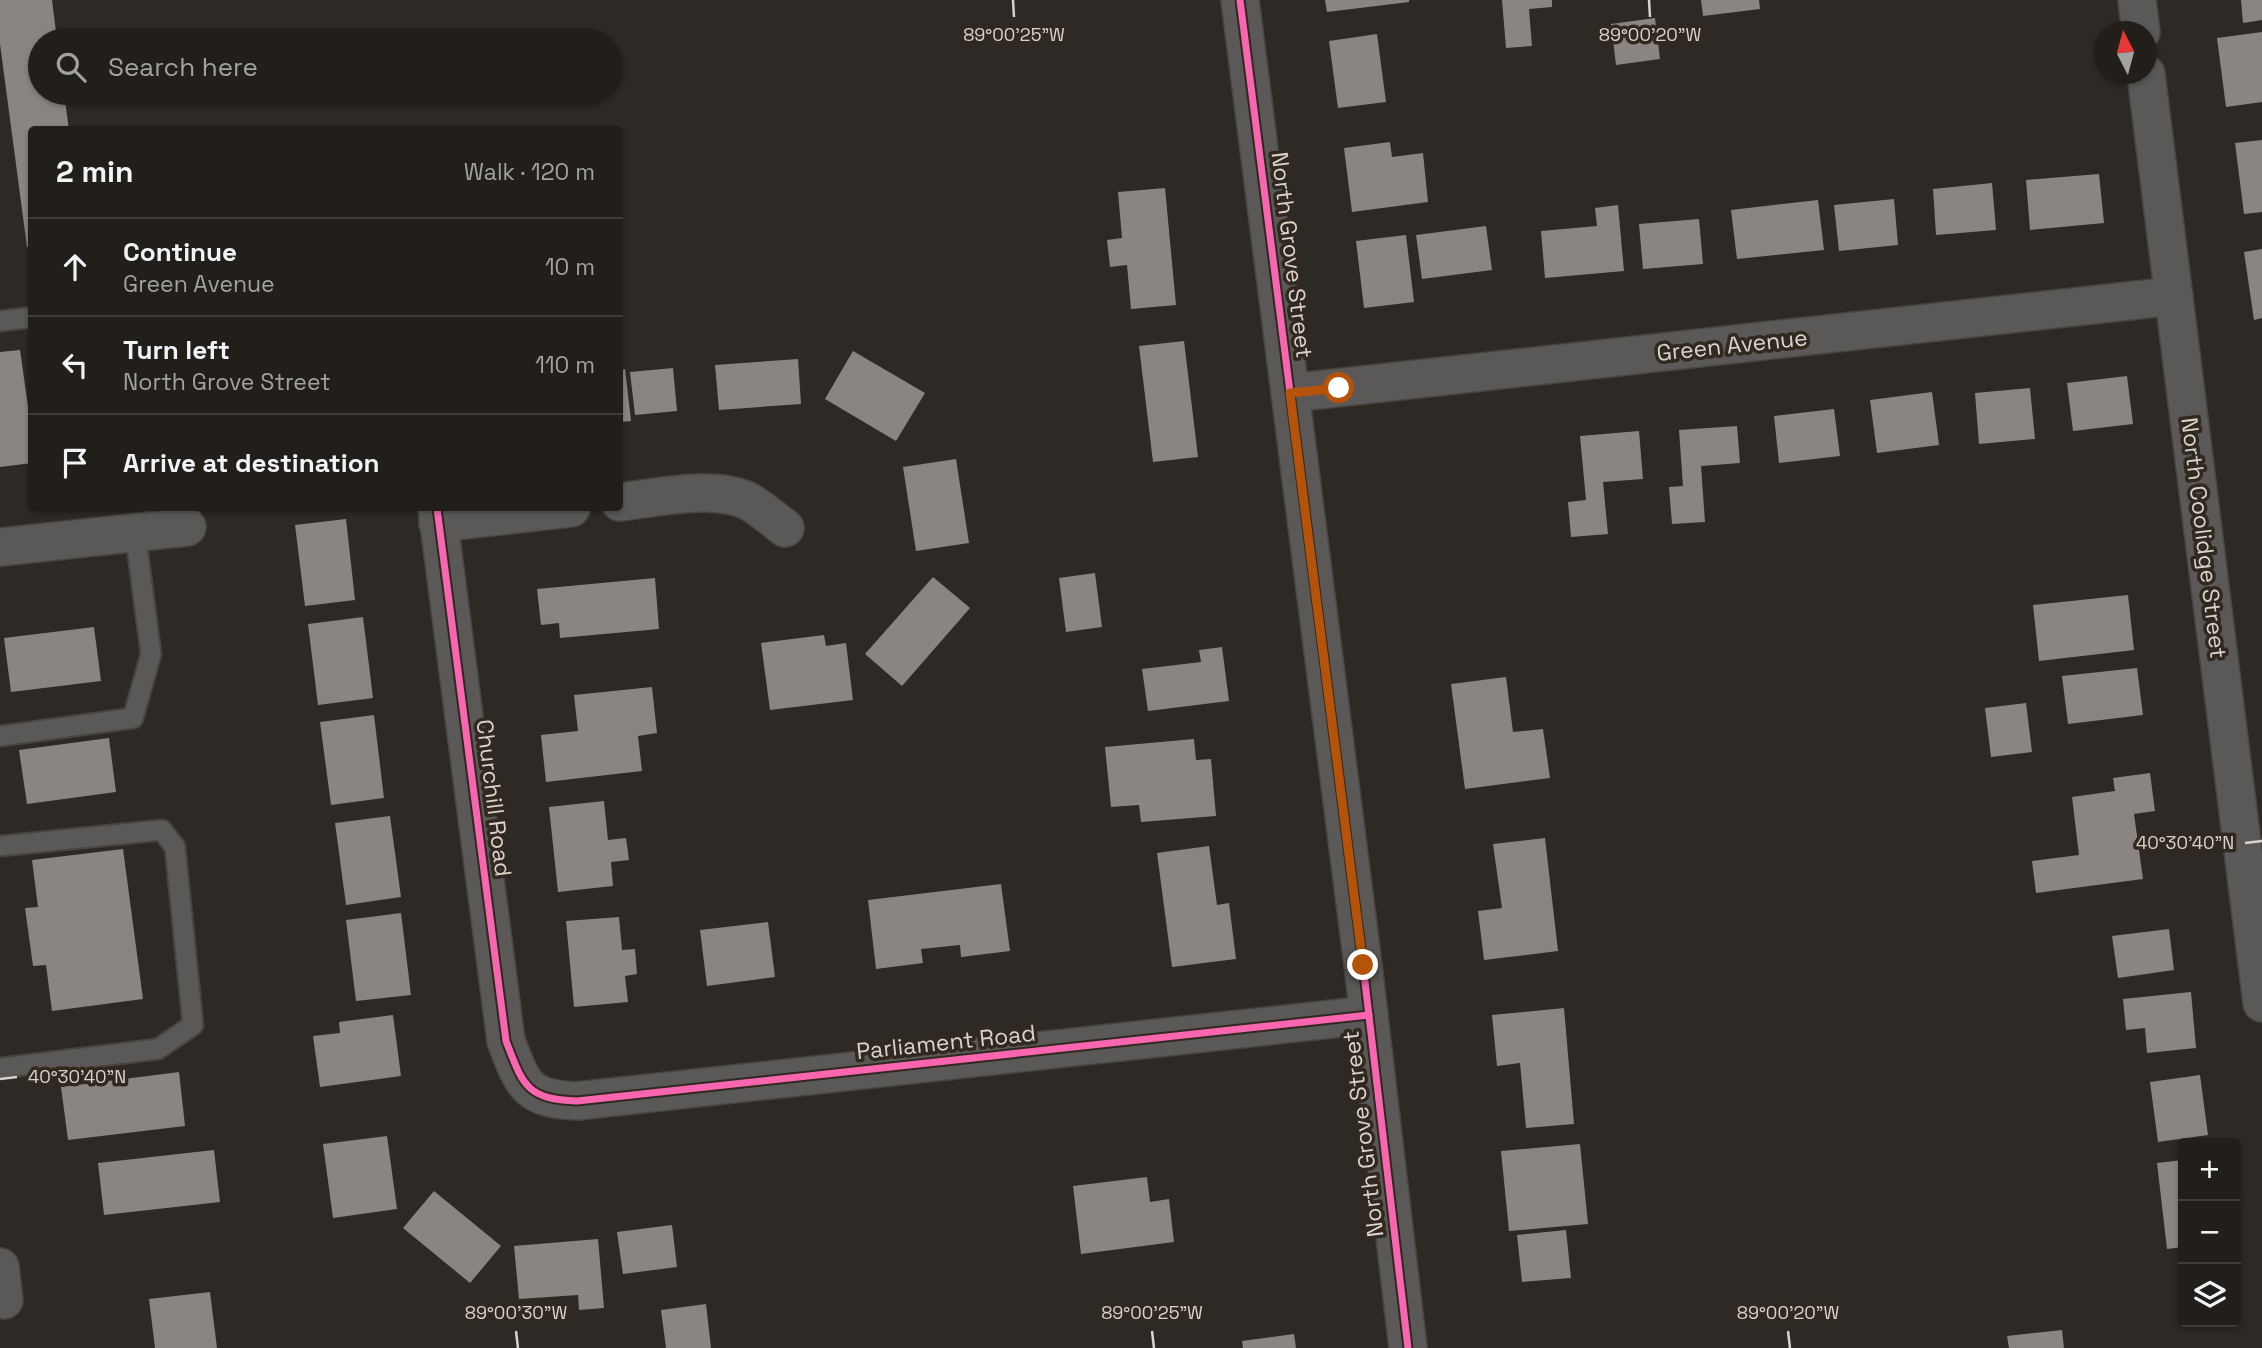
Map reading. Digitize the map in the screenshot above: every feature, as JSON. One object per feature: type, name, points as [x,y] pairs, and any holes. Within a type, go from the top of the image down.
[{"type":"street","name":"North Grove Street","points":[[1240,0],[1369,1015],[1408,1348]]},
{"type":"street","points":[[2137,0],[2140,21]]},
{"type":"street","name":"North Coolidge Street","points":[[2147,84],[2262,1003]]},
{"type":"street","name":"Green Avenue","points":[[1290,393],[2174,296]]},
{"type":"street","points":[[623,502],[698,493],[726,496],[748,501],[785,528]]},
{"type":"street","points":[[438,515],[514,511]]},
{"type":"street","name":"Churchill Road","points":[[438,515],[506,1041],[521,1080],[529,1088]]},
{"type":"street","points":[[0,547],[187,527]]},
{"type":"street","name":"Parliament Road","points":[[529,1088],[552,1100],[577,1101],[1369,1015]]},
{"type":"lane","points":[[0,321],[26,318]]},
{"type":"lane","points":[[0,736],[133,718],[151,654],[135,532]]},
{"type":"lane","points":[[0,846],[162,830],[175,847],[193,1025],[159,1049],[0,1068]]},
{"type":"building","points":[[0,0],[52,0],[56,28],[28,28],[28,105],[66,105],[68,126],[28,126],[27,247],[0,44]]},
{"type":"building","points":[[1325,0],[1409,0],[1409,2],[1327,12]]},
{"type":"building","points":[[1502,0],[1552,0],[1552,7],[1529,9],[1532,46],[1506,48]]},
{"type":"building","points":[[1701,0],[1759,0],[1760,9],[1703,16]]},
{"type":"building","points":[[2241,0],[2262,0],[2262,20],[2243,23]]},
{"type":"building","points":[[1655,18],[1660,59],[1616,65],[1611,24]]},
{"type":"building","points":[[2262,32],[2262,102],[2226,107],[2217,38]]},
{"type":"building","points":[[1377,34],[1386,102],[1338,108],[1329,41]]},
{"type":"building","points":[[2262,140],[2262,212],[2244,214],[2235,143]]},
{"type":"building","points":[[1390,142],[1392,157],[1423,153],[1428,202],[1352,212],[1344,148]]},
{"type":"building","points":[[2099,174],[2104,223],[2030,230],[2026,180]]},
{"type":"building","points":[[1992,183],[1996,230],[1936,235],[1933,189]]},
{"type":"building","points":[[1165,188],[1176,305],[1131,309],[1127,265],[1110,267],[1107,240],[1122,238],[1118,192]]},
{"type":"building","points":[[1894,199],[1898,245],[1839,251],[1834,205]]},
{"type":"building","points":[[1818,200],[1824,250],[1737,259],[1731,210]]},
{"type":"building","points":[[1618,205],[1624,271],[1545,278],[1541,231],[1597,226],[1595,208]]},
{"type":"building","points":[[1699,219],[1703,264],[1643,269],[1639,224]]},
{"type":"building","points":[[1486,226],[1492,270],[1422,279],[1416,235]]},
{"type":"building","points":[[1406,235],[1414,302],[1364,308],[1356,241]]},
{"type":"building","points":[[2262,249],[2262,318],[2254,320],[2244,252]]},
{"type":"building","points":[[1184,341],[1198,457],[1153,462],[1139,346]]},
{"type":"building","points":[[20,350],[28,407],[28,464],[0,467],[0,352]]},
{"type":"building","points":[[853,351],[925,393],[896,441],[825,399]]},
{"type":"building","points":[[798,359],[801,404],[719,410],[715,365]]},
{"type":"building","points":[[673,368],[677,411],[635,415],[630,372]]},
{"type":"building","points":[[623,369],[631,421],[623,422]]},
{"type":"building","points":[[2127,376],[2133,424],[2073,431],[2067,383]]},
{"type":"building","points":[[2030,388],[2035,439],[1979,444],[1975,393]]},
{"type":"building","points":[[1932,392],[1939,445],[1877,453],[1870,400]]},
{"type":"building","points":[[1834,409],[1840,456],[1779,463],[1774,416]]},
{"type":"building","points":[[1737,426],[1740,463],[1701,466],[1705,522],[1672,524],[1669,487],[1683,486],[1679,430]]},
{"type":"building","points":[[1639,431],[1643,479],[1603,482],[1608,534],[1571,537],[1568,502],[1586,500],[1580,436]]},
{"type":"building","points":[[956,459],[969,543],[916,551],[903,467]]},
{"type":"building","points":[[346,519],[355,600],[305,606],[295,525]]},
{"type":"building","points":[[1095,573],[1102,627],[1066,632],[1059,578]]},
{"type":"building","points":[[933,577],[970,608],[902,686],[865,654]]},
{"type":"building","points":[[655,578],[659,629],[560,638],[559,623],[541,625],[537,589]]},
{"type":"building","points":[[2128,595],[2134,650],[2039,661],[2033,605]]},
{"type":"building","points":[[363,617],[373,698],[318,705],[308,624]]},
{"type":"building","points":[[94,627],[101,681],[11,692],[4,638]]},
{"type":"building","points":[[824,635],[826,646],[846,643],[853,700],[770,710],[761,643]]},
{"type":"building","points":[[1222,647],[1229,701],[1148,711],[1142,669],[1201,662],[1199,650]]},
{"type":"building","points":[[2137,668],[2143,715],[2068,724],[2062,676]]},
{"type":"building","points":[[1506,677],[1513,732],[1543,729],[1550,778],[1465,789],[1451,684]]},
{"type":"building","points":[[652,687],[657,733],[638,736],[642,771],[546,782],[541,735],[578,731],[574,695]]},
{"type":"building","points":[[2026,703],[2032,752],[1991,757],[1985,708]]},
{"type":"building","points":[[374,715],[384,798],[331,805],[320,722]]},
{"type":"building","points":[[109,738],[116,792],[27,804],[19,750]]},
{"type":"building","points":[[1194,739],[1196,760],[1211,759],[1216,816],[1141,822],[1139,805],[1111,807],[1105,747]]},
{"type":"building","points":[[2150,773],[2155,811],[2134,814],[2143,879],[2036,893],[2032,861],[2079,855],[2072,797],[2115,791],[2113,778]]},
{"type":"building","points":[[604,801],[608,840],[626,838],[629,860],[611,862],[613,886],[558,892],[549,807]]},
{"type":"building","points":[[390,816],[401,897],[346,905],[335,823]]},
{"type":"building","points":[[1545,838],[1558,951],[1484,960],[1478,911],[1502,908],[1493,844]]},
{"type":"building","points":[[1209,846],[1217,905],[1229,903],[1236,959],[1172,967],[1157,853]]},
{"type":"building","points":[[123,849],[143,999],[52,1011],[46,965],[33,966],[25,908],[38,907],[32,860]]},
{"type":"building","points":[[1001,884],[1010,951],[961,957],[960,945],[921,949],[923,963],[876,969],[868,900]]},
{"type":"building","points":[[401,913],[411,995],[356,1001],[346,920]]},
{"type":"building","points":[[619,917],[622,950],[635,949],[637,974],[625,976],[628,1002],[574,1007],[566,921]]},
{"type":"building","points":[[768,922],[775,977],[707,986],[700,930]]},
{"type":"building","points":[[2169,929],[2174,970],[2118,978],[2112,936]]},
{"type":"building","points":[[2191,992],[2196,1048],[2147,1053],[2145,1028],[2126,1030],[2123,999]]},
{"type":"building","points":[[1564,1008],[1574,1124],[1526,1128],[1520,1063],[1497,1066],[1492,1015]]},
{"type":"building","points":[[393,1015],[401,1076],[320,1087],[313,1036],[340,1033],[339,1022]]},
{"type":"building","points":[[179,1072],[185,1126],[68,1140],[61,1087]]},
{"type":"building","points":[[2200,1075],[2208,1135],[2158,1142],[2150,1082]]},
{"type":"building","points":[[387,1136],[397,1209],[333,1218],[323,1144]]},
{"type":"building","points":[[1580,1144],[1588,1224],[1509,1231],[1501,1151]]},
{"type":"building","points":[[214,1150],[220,1202],[104,1215],[98,1163]]},
{"type":"building","points":[[2178,1161],[2178,1248],[2167,1249],[2157,1163]]},
{"type":"building","points":[[1147,1177],[1150,1202],[1169,1199],[1174,1242],[1081,1254],[1073,1186]]},
{"type":"building","points":[[434,1191],[501,1246],[470,1283],[403,1228]]},
{"type":"building","points":[[672,1225],[677,1267],[623,1274],[617,1232]]},
{"type":"building","points":[[1566,1230],[1571,1278],[1522,1282],[1517,1235]]},
{"type":"building","points":[[598,1239],[604,1308],[579,1310],[578,1295],[519,1299],[514,1246]]},
{"type":"building","points":[[210,1292],[217,1348],[155,1348],[149,1299]]},
{"type":"building","points":[[706,1304],[711,1348],[666,1348],[661,1310]]},
{"type":"building","points":[[2062,1330],[2064,1348],[2009,1348],[2007,1336]]},
{"type":"building","points":[[1294,1334],[1296,1348],[1243,1348],[1242,1341]]},
{"type":"cycle path","points":[[1240,0],[1363,965],[1408,1348]]},
{"type":"cycle path","points":[[437,511],[506,1041],[522,1079],[537,1093],[560,1100],[577,1101],[1369,1015]]},
{"type":"route","points":[[1339,388],[1290,393],[1363,965]]}]
